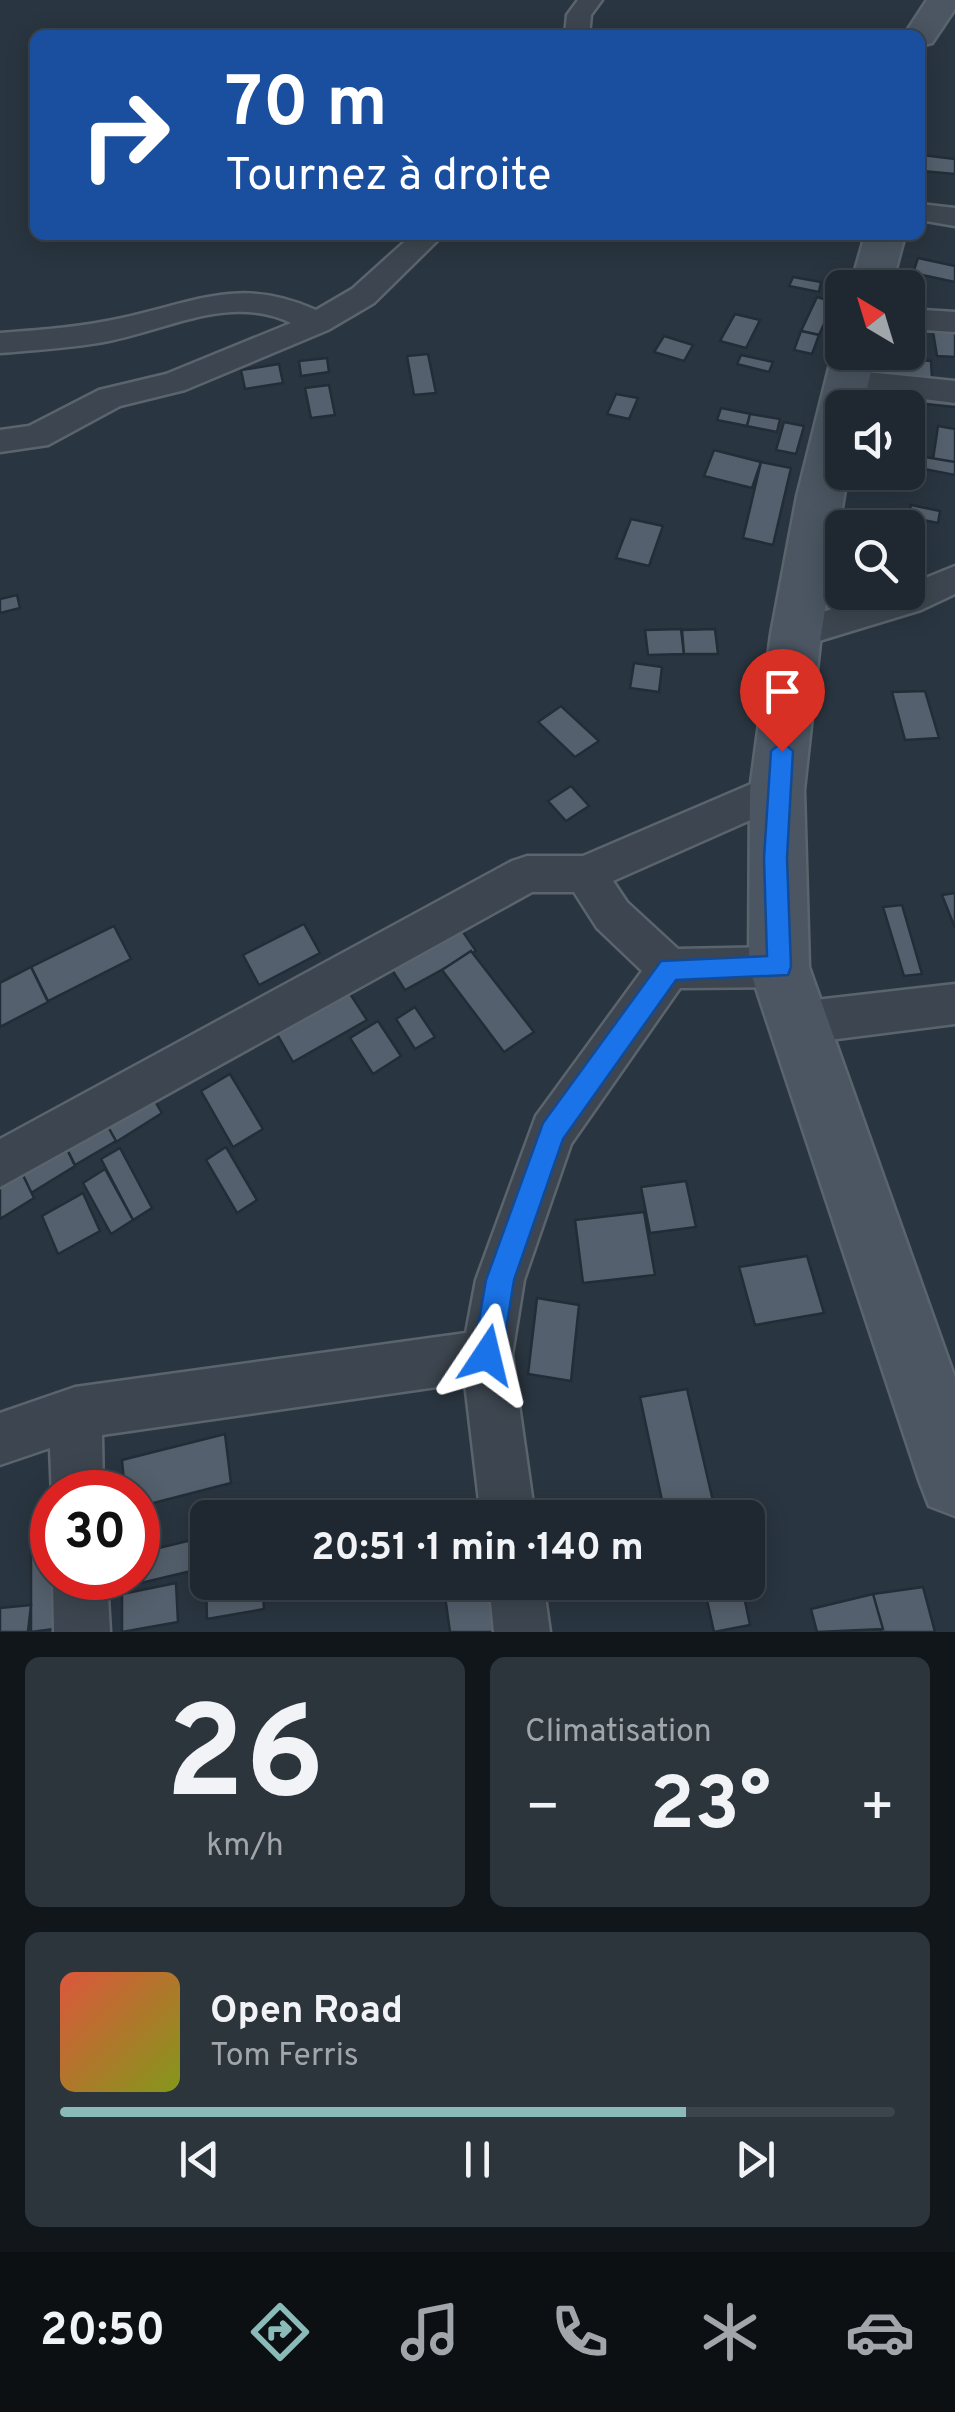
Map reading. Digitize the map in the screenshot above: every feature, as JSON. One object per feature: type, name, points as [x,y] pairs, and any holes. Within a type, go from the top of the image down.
[{"type":"street","points":[[577,30],[579,14],[590,0]]},
{"type":"street","points":[[924,30],[944,0]]},
{"type":"street","points":[[925,213],[955,217]]},
{"type":"street","points":[[0,441],[36,437],[110,398],[174,383],[317,323],[363,296],[424,240]]},
{"type":"street","points":[[875,270],[884,240]]},
{"type":"street","points":[[0,343],[78,338],[230,298],[268,303],[317,323]]},
{"type":"street","points":[[925,320],[955,322]]},
{"type":"street","points":[[849,370],[820,496],[796,634],[778,790],[779,967],[955,1480]]},
{"type":"street","points":[[863,370],[955,392]]},
{"type":"street","points":[[796,634],[908,600],[955,578]]},
{"type":"street","points":[[0,1164],[527,874],[585,874],[778,790]]},
{"type":"street","points":[[585,874],[612,915],[669,969],[779,967]]},
{"type":"street","points":[[506,1500],[487,1355],[500,1280],[552,1132],[669,969]]},
{"type":"street","points":[[798,1023],[955,1004]]},
{"type":"street","points":[[0,1440],[74,1413],[487,1355]]},
{"type":"street","points":[[74,1413],[76,1470]]},
{"type":"street","points":[[81,1600],[82,1632]]},
{"type":"street","points":[[518,1600],[522,1632]]},
{"type":"building","points":[[925,155],[955,159],[955,174],[925,171]]},
{"type":"building","points":[[918,258],[955,266],[955,282],[925,276],[925,270],[914,270]]},
{"type":"building","points":[[793,277],[821,282],[819,292],[789,286]]},
{"type":"building","points":[[817,297],[825,299],[825,322],[819,335],[801,331]]},
{"type":"building","points":[[735,314],[760,320],[746,348],[720,341]]},
{"type":"building","points":[[931,320],[955,322],[955,357],[937,356]]},
{"type":"building","points":[[801,331],[819,335],[812,354],[794,350]]},
{"type":"building","points":[[664,336],[693,345],[684,361],[654,352]]},
{"type":"building","points":[[428,354],[436,393],[414,395],[407,356]]},
{"type":"building","points":[[741,355],[773,362],[769,372],[737,364]]},
{"type":"building","points":[[327,358],[329,372],[301,376],[299,361]]},
{"type":"building","points":[[925,360],[931,361],[932,378],[882,374],[882,370],[925,370]]},
{"type":"building","points":[[279,364],[283,383],[245,389],[241,370]]},
{"type":"building","points":[[895,384],[955,389],[955,407],[925,404],[925,390],[895,390]]},
{"type":"building","points":[[329,385],[335,415],[311,418],[305,388]]},
{"type":"building","points":[[616,394],[638,398],[629,419],[607,414]]},
{"type":"building","points":[[721,408],[751,414],[747,426],[717,420]]},
{"type":"building","points":[[750,414],[780,419],[777,432],[747,426]]},
{"type":"building","points":[[784,422],[804,426],[796,454],[776,450]]},
{"type":"building","points":[[938,426],[955,429],[955,463],[933,459]]},
{"type":"building","points":[[714,450],[761,462],[752,488],[704,476]]},
{"type":"building","points":[[925,457],[955,462],[955,475],[925,469]]},
{"type":"building","points":[[761,462],[791,468],[773,545],[743,538]]},
{"type":"building","points":[[911,505],[940,511],[938,523],[925,520],[925,510],[910,510]]},
{"type":"building","points":[[631,519],[663,526],[649,566],[616,558]]},
{"type":"building","points":[[17,595],[20,608],[0,613],[0,599]]},
{"type":"building","points":[[681,629],[684,654],[648,655],[645,630]]},
{"type":"building","points":[[715,629],[718,654],[684,654],[682,630]]},
{"type":"building","points":[[634,663],[662,667],[659,692],[630,688]]},
{"type":"building","points":[[925,691],[939,738],[905,740],[892,692]]},
{"type":"building","points":[[561,706],[599,741],[575,757],[538,722]]},
{"type":"building","points":[[571,786],[589,806],[566,821],[548,801]]},
{"type":"building","points":[[955,893],[955,928],[942,895]]},
{"type":"building","points":[[902,905],[922,974],[904,976],[883,907]]},
{"type":"building","points":[[457,923],[476,951],[405,990],[387,962]]},
{"type":"building","points":[[304,924],[320,953],[259,985],[243,955]]},
{"type":"building","points":[[114,926],[131,959],[48,1001],[31,967]]},
{"type":"building","points":[[471,951],[534,1032],[504,1052],[442,970]]},
{"type":"building","points":[[31,967],[48,1002],[0,1027],[0,983]]},
{"type":"building","points":[[345,986],[367,1020],[293,1062],[273,1027]]},
{"type":"building","points":[[415,1007],[435,1037],[415,1049],[396,1019]]},
{"type":"building","points":[[378,1021],[401,1056],[373,1074],[350,1038]]},
{"type":"building","points":[[230,1074],[263,1129],[233,1147],[201,1091]]},
{"type":"building","points":[[151,1094],[162,1113],[116,1142],[105,1122]]},
{"type":"building","points":[[103,1118],[116,1141],[75,1165],[63,1141]]},
{"type":"building","points":[[63,1141],[75,1166],[31,1193],[19,1167]]},
{"type":"building","points":[[226,1147],[257,1200],[237,1213],[206,1160]]},
{"type":"building","points":[[120,1148],[152,1208],[133,1220],[101,1159]]},
{"type":"building","points":[[19,1167],[34,1198],[0,1219],[0,1178]]},
{"type":"building","points":[[105,1169],[133,1220],[111,1234],[83,1183]]},
{"type":"building","points":[[686,1181],[696,1227],[650,1233],[641,1187]]},
{"type":"building","points":[[83,1193],[100,1231],[58,1254],[42,1216]]},
{"type":"building","points":[[644,1212],[655,1275],[583,1283],[575,1220]]},
{"type":"building","points":[[807,1256],[824,1313],[755,1325],[739,1267]]},
{"type":"building","points":[[537,1298],[579,1305],[571,1381],[528,1374]]},
{"type":"building","points":[[687,1389],[713,1500],[662,1500],[640,1397]]},
{"type":"building","points":[[225,1434],[231,1483],[160,1501],[160,1470],[123,1470],[122,1460]]},
{"type":"building","points":[[190,1540],[190,1571],[160,1578],[160,1548]]},
{"type":"building","points":[[176,1583],[178,1622],[122,1632],[122,1600],[160,1600],[160,1586]]},
{"type":"building","points":[[923,1587],[935,1632],[881,1632],[873,1594]]},
{"type":"building","points":[[873,1594],[883,1629],[817,1632],[811,1609]]},
{"type":"building","points":[[31,1600],[68,1600],[69,1627],[31,1632]]},
{"type":"building","points":[[206,1600],[263,1600],[264,1609],[207,1619]]},
{"type":"building","points":[[446,1600],[496,1600],[501,1632],[450,1632]]},
{"type":"building","points":[[707,1600],[745,1600],[750,1625],[714,1632]]},
{"type":"building","points":[[31,1605],[28,1632],[0,1632],[0,1608]]},
{"type":"route","points":[[487,1355],[500,1280],[552,1132],[669,969],[779,967],[776,858],[782,751]]}]
